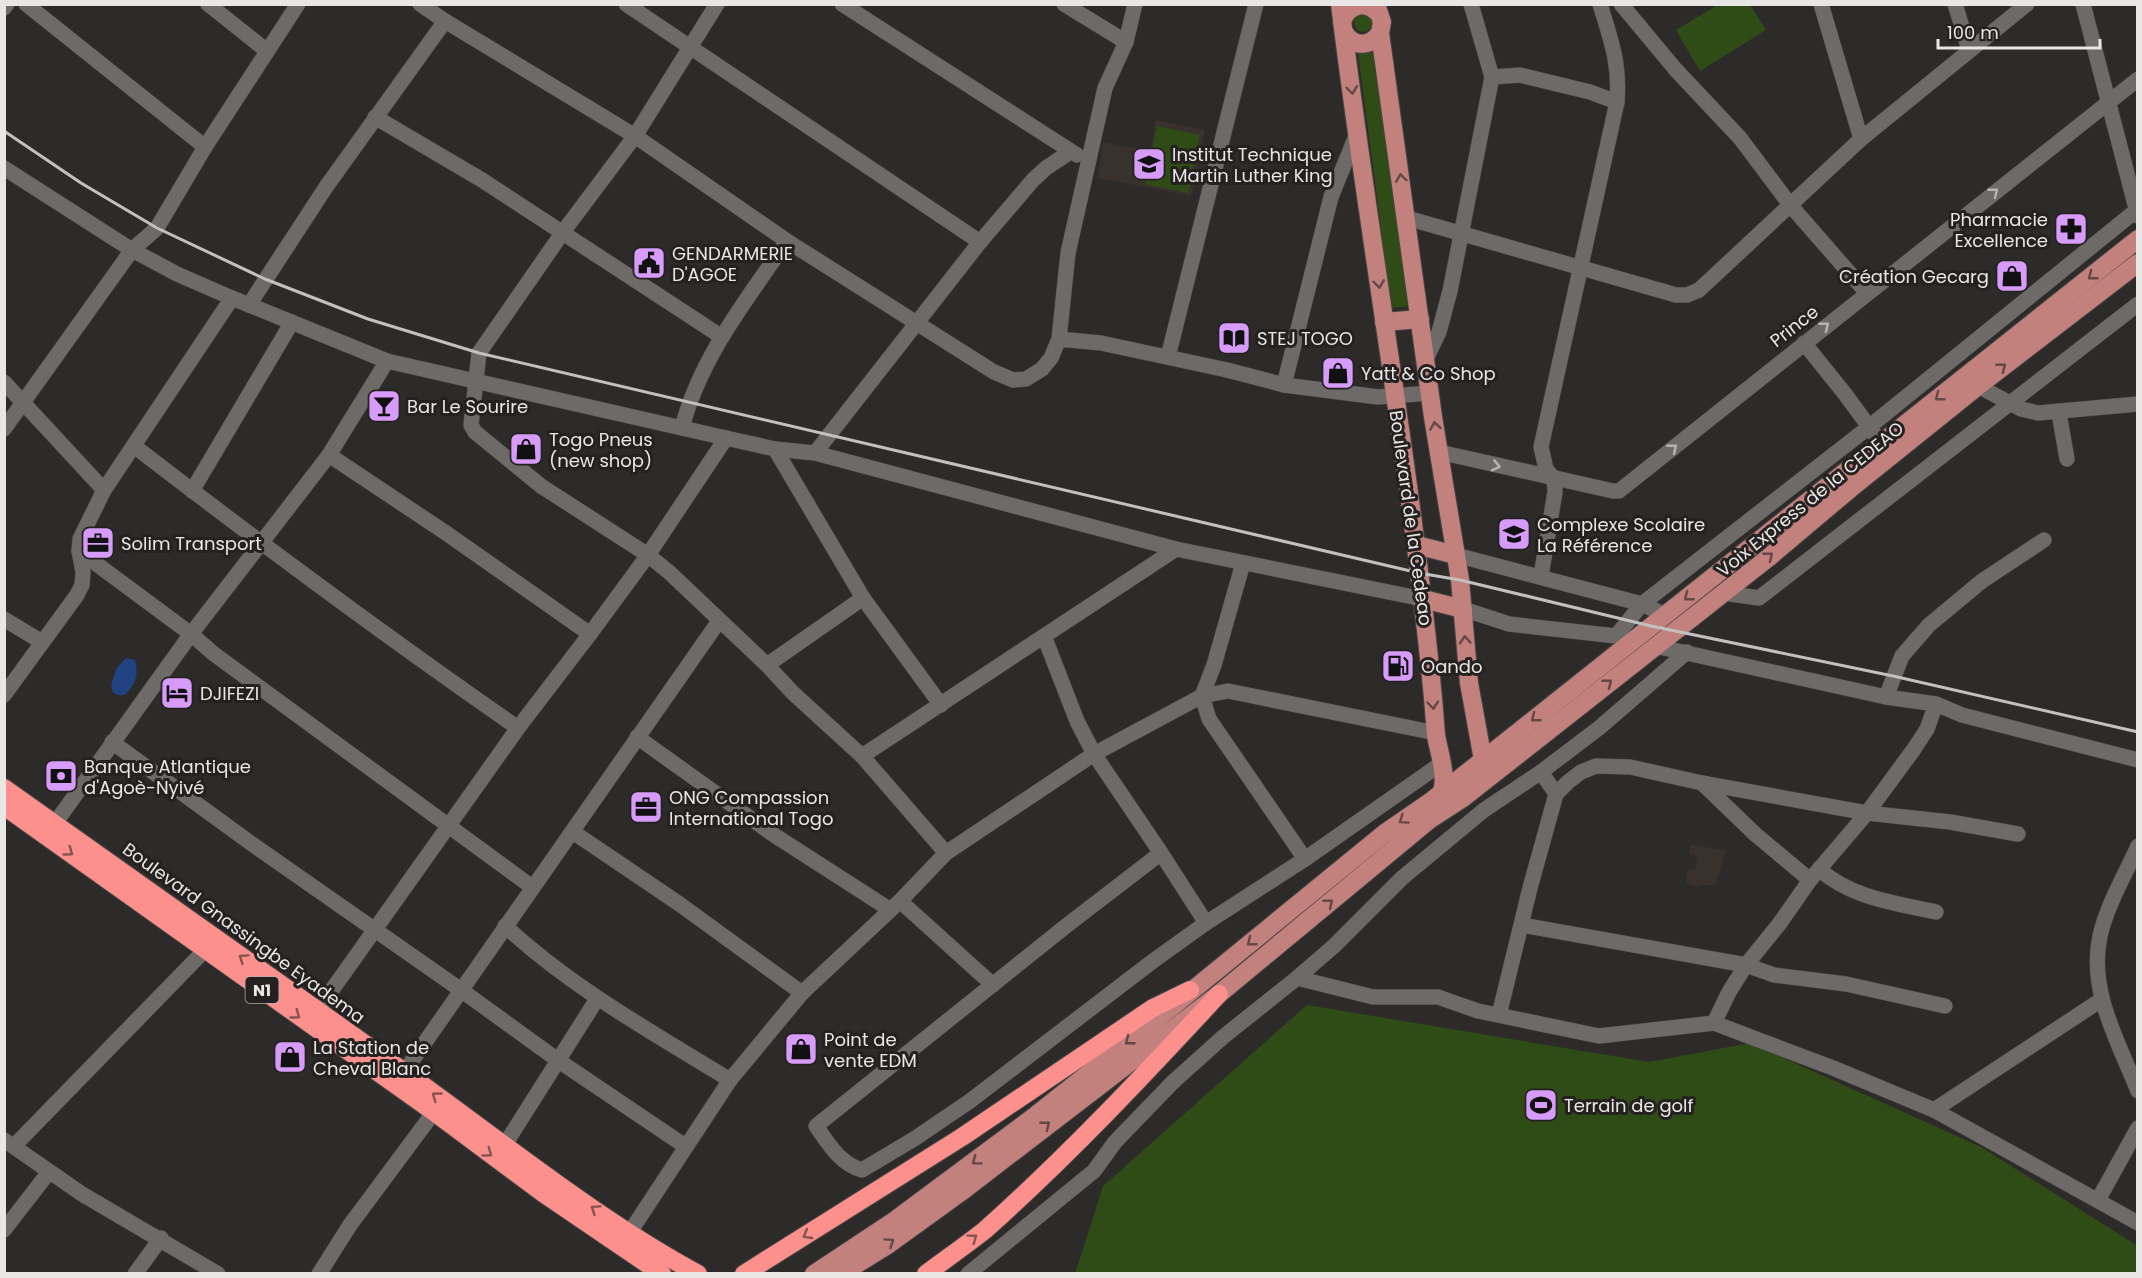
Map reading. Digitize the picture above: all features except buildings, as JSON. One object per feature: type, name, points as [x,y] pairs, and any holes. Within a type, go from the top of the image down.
[{"type":"highway","name":"Boulevard Gnassingbe Eyadema","points":[[4,788],[51,830],[206,949],[630,1232],[698,1274]]},
{"type":"highway","name":"Boulevard Gnassingbe Eyadema","points":[[4,806],[51,830],[317,1011],[400,1079],[434,1112],[543,1193],[659,1272]]},
{"type":"highway","points":[[744,1274],[962,1137],[1153,1008],[1190,990]]},
{"type":"highway","points":[[926,1274],[983,1231],[1050,1170],[1220,994]]},
{"type":"main road","name":"Boulevard de la Cedeao","points":[[1443,791],[1442,763],[1436,733],[1416,545],[1342,20],[1347,11],[1357,5],[1377,8],[1382,22],[1380,33],[1430,393],[1456,555],[1469,683],[1483,760]]},
{"type":"main road","points":[[1342,20],[1351,41],[1362,44],[1373,41],[1380,33]]},
{"type":"main road","name":"Voix Express de la CEDEAO","points":[[827,1271],[969,1166],[1156,1020],[1385,832],[1483,760],[2138,239]]},
{"type":"main road","points":[[827,1271],[889,1244],[961,1192],[1220,994],[1429,820],[1463,798],[1723,593],[1978,386],[2138,263]]},
{"type":"main road","points":[[1383,322],[1420,319]]},
{"type":"main road","points":[[1416,545],[1456,555]]},
{"type":"main road","points":[[1423,599],[1463,609]]},
{"type":"main road","points":[[1463,798],[1470,775],[1483,760]]},
{"type":"main road","points":[[1429,820],[1443,791]]},
{"type":"street","points":[[26,4],[205,147]]},
{"type":"street","points":[[208,4],[267,51]]},
{"type":"street","points":[[4,429],[132,250],[157,228],[205,147],[298,4]]},
{"type":"street","points":[[420,4],[635,136],[787,241],[994,372],[1013,380],[1026,379],[1042,369],[1051,358],[1059,339],[1068,253],[1088,160],[1105,88],[1126,42],[1135,4]]},
{"type":"street","points":[[626,4],[980,242]]},
{"type":"street","points":[[717,4],[635,136],[479,353],[471,425],[475,432],[541,486],[648,555],[670,573],[767,665],[793,693],[862,756],[946,854]]},
{"type":"street","points":[[842,4],[1070,152],[1088,160]]},
{"type":"street","points":[[1064,4],[1126,42]]},
{"type":"street","points":[[1168,357],[1256,4]]},
{"type":"street","points":[[1329,4],[1342,20]]},
{"type":"street","points":[[1426,359],[1439,332],[1462,233],[1492,77],[1471,4]]},
{"type":"street","points":[[1541,576],[1555,492],[1554,479],[1546,469],[1541,447],[1617,102],[1619,78],[1617,59],[1600,4]]},
{"type":"street","points":[[1621,4],[1676,70],[1740,138],[1791,206],[1867,293]]},
{"type":"street","points":[[1821,4],[1861,139]]},
{"type":"street","points":[[1955,4],[1969,50]]},
{"type":"street","points":[[1407,218],[1676,295],[1687,295],[1699,290],[1861,139],[2027,4]]},
{"type":"street","points":[[1463,609],[1509,624],[1616,636],[1642,604],[1869,427],[2137,212],[2083,4]]},
{"type":"street","points":[[249,305],[375,117],[445,21]]},
{"type":"street","points":[[1492,77],[1520,75],[1590,92],[1617,102]]},
{"type":"street","name":"Prince","points":[[1439,453],[1554,479],[1613,491],[1619,490],[2138,79]]},
{"type":"street","points":[[375,117],[482,180],[722,337]]},
{"type":"street","points":[[1284,385],[1331,197],[1358,131]]},
{"type":"street","points":[[815,453],[915,322],[980,242],[1033,180],[1070,152]]},
{"type":"street","points":[[4,168],[132,250],[177,274],[387,361],[775,449],[815,453],[1176,549],[1423,599]]},
{"type":"street","points":[[682,428],[689,403],[722,337],[787,241]]},
{"type":"street","points":[[4,695],[82,585],[80,539],[104,490],[232,298]]},
{"type":"street","points":[[1723,593],[1759,598],[2138,304]]},
{"type":"street","points":[[192,491],[292,322]]},
{"type":"street","points":[[1059,339],[1101,343],[1284,385],[1378,398],[1430,393]]},
{"type":"street","points":[[1804,343],[1881,443]]},
{"type":"street","points":[[51,830],[191,634],[329,456],[387,361]]},
{"type":"street","points":[[4,382],[104,490]]},
{"type":"street","points":[[1978,386],[2021,409],[2038,413],[2138,404]]},
{"type":"street","points":[[2058,412],[2067,459]]},
{"type":"street","points":[[317,1011],[448,824],[648,555],[726,438]]},
{"type":"street","points":[[134,446],[262,544],[518,728]]},
{"type":"street","points":[[775,449],[863,598],[941,705]]},
{"type":"street","points":[[329,456],[446,533],[590,634]]},
{"type":"street","points":[[1886,697],[1902,656],[1929,626],[1982,581],[2044,540]]},
{"type":"street","points":[[862,756],[1176,549]]},
{"type":"street","points":[[79,551],[191,634],[214,654],[532,887]]},
{"type":"street","points":[[1456,555],[1642,604],[1665,615]]},
{"type":"street","points":[[1243,563],[1214,665],[1202,696],[1209,719],[1305,859]]},
{"type":"street","points":[[767,665],[863,598]]},
{"type":"street","points":[[4,620],[42,642]]},
{"type":"street","points":[[400,1079],[719,621]]},
{"type":"street","points":[[1044,636],[1077,721],[1094,754],[1206,924]]},
{"type":"street","points":[[1655,646],[1886,697],[1936,704],[1962,715],[2138,759]]},
{"type":"street","points":[[968,1274],[1094,1170],[1121,1135],[1173,1082],[1223,1037],[1334,946],[1402,878],[1484,810],[1541,772],[1599,728],[1687,652]]},
{"type":"street","points":[[630,1232],[730,1080],[802,993],[946,854],[1094,754],[1202,696],[1228,691],[1436,733]]},
{"type":"street","points":[[1714,1023],[1729,992],[1746,965],[1780,924],[1814,874],[1866,813],[1927,729],[1936,704]]},
{"type":"street","points":[[637,737],[774,835],[895,905],[993,985]]},
{"type":"street","points":[[112,742],[559,1061],[685,1146]]},
{"type":"street","points":[[1161,853],[816,1126],[834,1153],[856,1169],[862,1170],[876,1163],[970,1101],[1153,961],[1442,763]]},
{"type":"street","points":[[1499,1016],[1556,794],[1581,772],[1596,766],[1630,767],[1702,783],[1866,813],[1950,822],[2018,834]]},
{"type":"street","points":[[1541,772],[1556,794]]},
{"type":"street","points":[[1702,783],[1755,834],[1814,874],[1874,898],[1936,912]]},
{"type":"street","points":[[573,832],[678,903],[802,993]]},
{"type":"street","points":[[2138,846],[2108,914],[2097,958],[2102,1000],[2138,1090]]},
{"type":"street","points":[[1522,925],[1746,965],[1774,975],[1846,984],[1945,1006]]},
{"type":"street","points":[[505,926],[538,956],[597,999],[730,1080]]},
{"type":"street","points":[[206,949],[9,1143],[102,1206],[218,1274]]},
{"type":"street","points":[[1297,978],[1373,997],[1438,997],[1499,1016],[1599,1035],[1714,1023],[1833,1068],[1934,1110],[2138,1223]]},
{"type":"street","points":[[504,1146],[597,999]]},
{"type":"street","points":[[1934,1110],[2102,1000]]},
{"type":"street","points":[[319,1274],[350,1225],[434,1112]]},
{"type":"street","points":[[2098,1200],[2138,1128]]},
{"type":"street","points":[[4,1230],[49,1172]]},
{"type":"street","points":[[135,1274],[161,1239]]},
{"type":"shaded area","name":"Institut Technique Martin Luther King","points":[[1156,120],[1205,130],[1191,196],[1098,178],[1103,142],[1150,151]]},
{"type":"shaded area","points":[[1690,844],[1726,851],[1715,885],[1698,887],[1686,884],[1687,871],[1695,869],[1697,857],[1689,854]]},
{"type":"green space","points":[[1718,5],[1750,5],[1766,30],[1700,71],[1676,30]]},
{"type":"green space","points":[[1363,14],[1369,17],[1372,23],[1369,29],[1363,32],[1357,29],[1354,23],[1357,17]]},
{"type":"green space","points":[[1375,52],[1410,306],[1390,308],[1358,54]]},
{"type":"green space","points":[[1157,126],[1200,135],[1188,193],[1145,184]]},
{"type":"green space","name":"Terrain de golf","points":[[1307,1005],[1649,1062],[1750,1043],[1981,1147],[2138,1246],[2137,1274],[1075,1274],[1103,1186]]},
{"type":"water","points":[[126,658],[135,660],[136,679],[124,695],[118,695],[113,692],[111,685],[117,668]]},
{"type":"railway","points":[[4,131],[81,183],[157,228],[265,279],[368,319],[479,353],[1419,573],[1460,580],[1651,626],[1893,676],[2138,732]]},
{"type":"place","name":"Institut Technique Martin Luther King","points":[[1149,164]]},
{"type":"place","name":"Pharmacie Excellence","points":[[2071,229]]},
{"type":"place","name":"GENDARMERIE D'AGOE","points":[[649,263]]},
{"type":"place","name":"Création Gecarg","points":[[2012,276]]},
{"type":"place","name":"STEJ TOGO","points":[[1234,338]]},
{"type":"place","name":"Yatt & Co Shop","points":[[1338,373]]},
{"type":"place","name":"Bar Le Sourire","points":[[384,406]]},
{"type":"place","name":"Togo Pneus (new shop)","points":[[526,449]]},
{"type":"place","name":"Complexe Scolaire La Référence","points":[[1514,534]]},
{"type":"place","name":"Solim Transport","points":[[98,543]]},
{"type":"place","name":"Oando","points":[[1398,666]]},
{"type":"place","name":"DJIFEZI","points":[[177,693]]},
{"type":"place","name":"Banque Atlantique d'Agoè-Nyivé","points":[[61,776]]},
{"type":"place","name":"ONG Compassion International Togo","points":[[646,807]]},
{"type":"place","name":"Point de vente EDM","points":[[801,1049]]},
{"type":"place","name":"La Station de Cheval Blanc","points":[[290,1057]]},
{"type":"place","name":"Terrain de golf","points":[[1541,1105]]}]
